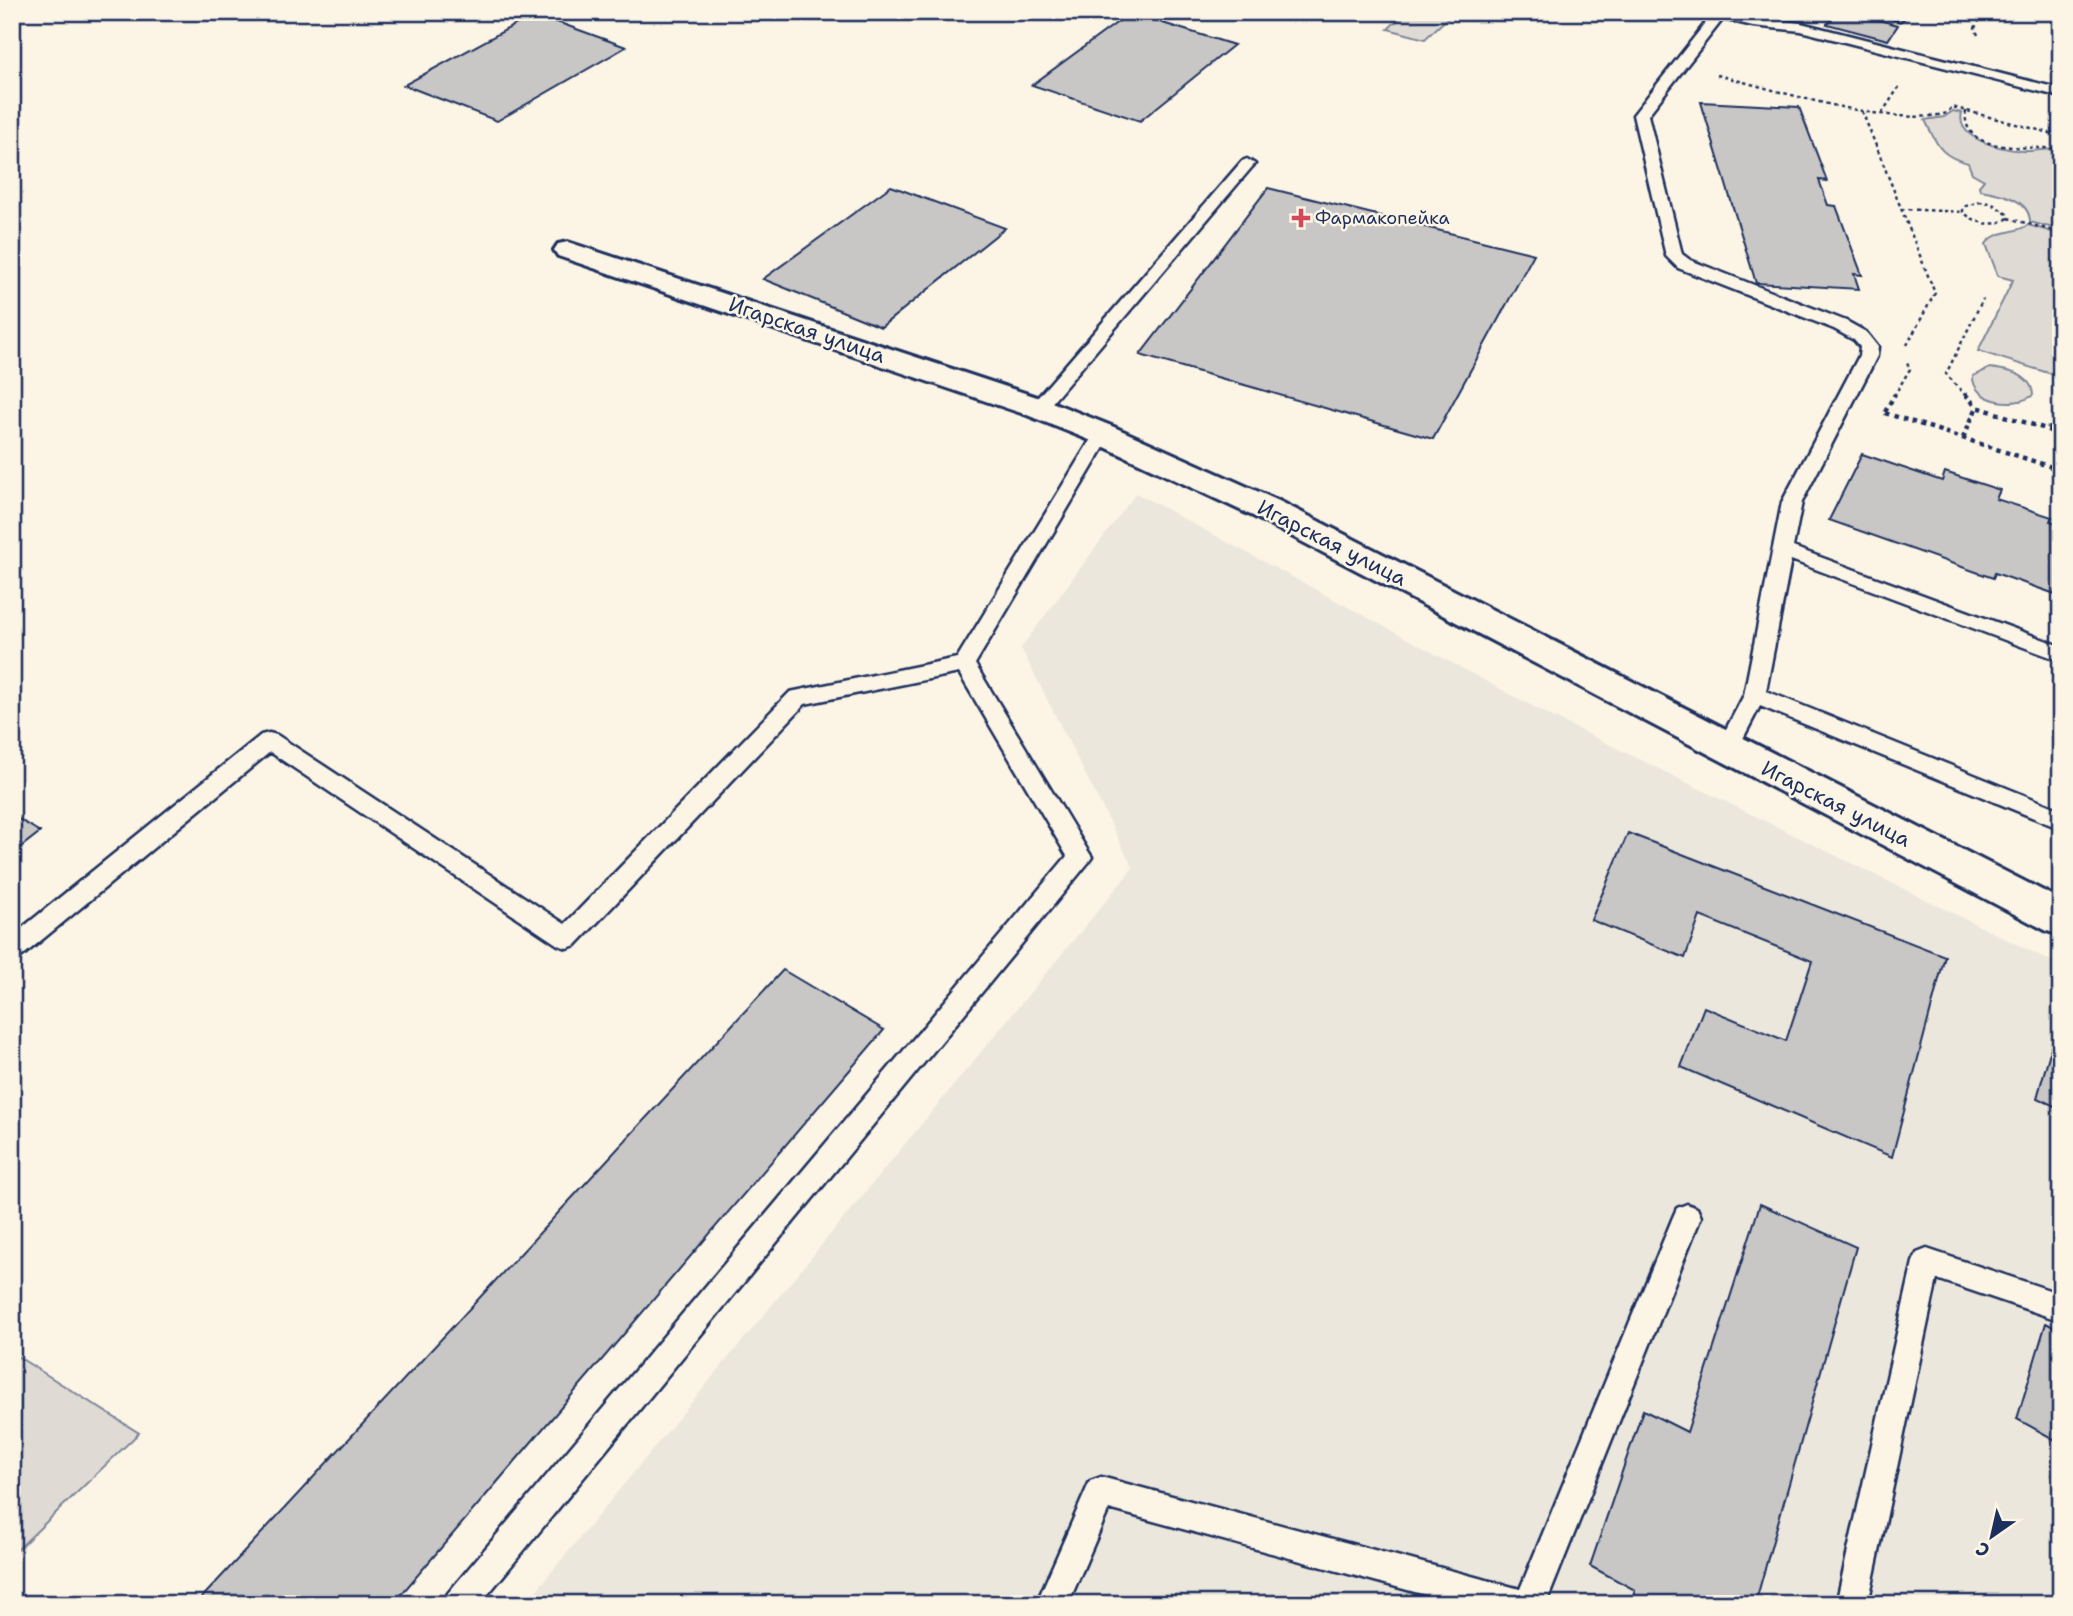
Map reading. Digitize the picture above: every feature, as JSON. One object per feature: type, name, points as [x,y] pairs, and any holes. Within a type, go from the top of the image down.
[{"type":"street","name":"Игарская улица","points":[[568,250],[1038,408],[1103,434],[1268,509],[2061,919]]},
{"type":"lane","points":[[1881,12],[1900,16],[1904,12]]},
{"type":"lane","points":[[1727,748],[1755,695],[1792,502],[1868,356],[1869,347],[1860,336],[1840,325],[1684,264],[1674,256],[1640,115],[1716,13],[1752,22],[1792,18],[2061,93]]},
{"type":"lane","points":[[1038,408],[1247,164]]},
{"type":"lane","points":[[12,950],[270,741],[567,938],[797,698],[964,664],[1103,434]]},
{"type":"lane","points":[[1783,550],[2061,654]]},
{"type":"lane","points":[[459,1604],[1080,857],[964,664]]},
{"type":"lane","points":[[1755,695],[2061,820]]},
{"type":"lane","points":[[1530,1604],[1687,1217]]},
{"type":"lane","points":[[1852,1604],[1927,1262],[2061,1308]]},
{"type":"lane","points":[[1052,1604],[1101,1492],[1520,1604]]},
{"type":"path","points":[[2046,12],[2061,22]]},
{"type":"path","points":[[1679,65],[1862,111],[1918,118],[1947,113],[1952,107],[2061,136]]},
{"type":"path","points":[[1882,113],[1903,82]]},
{"type":"path","points":[[1862,111],[1935,293],[1903,353],[1910,369],[1885,413]]},
{"type":"path","points":[[1966,111],[1963,120],[1966,127],[1984,140],[2010,148],[2037,149],[2049,146],[2061,149]]},
{"type":"path","points":[[1964,212],[1963,207],[1979,202],[2001,208],[2007,218],[2061,233]]},
{"type":"path","points":[[1901,209],[1964,212],[1980,223],[2002,223],[2007,218]]},
{"type":"path","points":[[1983,299],[1946,374],[1978,407],[2061,436]]},
{"type":"path","points":[[1845,401],[2061,470]]},
{"type":"path","points":[[1963,438],[1978,407]]},
{"type":"path","points":[[2046,429],[2061,426]]},
{"type":"shaded area","points":[[1406,12],[1454,12],[1425,39],[1388,29]]},
{"type":"shaded area","points":[[1953,111],[1962,113],[1966,130],[1982,141],[2022,151],[2061,151],[2061,230],[2030,222],[2025,208],[2012,198],[1980,190],[1979,186],[1984,180],[1972,173],[1968,163],[1951,157],[1940,148],[1925,120],[1944,117]]},
{"type":"shaded area","points":[[2028,225],[2059,234],[2056,244],[2061,262],[2061,377],[1978,351],[2013,280],[1998,276],[1986,244],[1995,236]]},
{"type":"shaded area","points":[[1990,368],[2018,374],[2028,382],[2033,395],[2016,402],[1987,397],[1975,385],[1973,376]]},
{"type":"shaded area","points":[[1136,493],[1549,715],[2061,966],[2061,1604],[525,1604],[1133,868],[1021,648]]},
{"type":"shaded area","points":[[12,1353],[139,1433],[12,1555]]},
{"type":"building","points":[[1836,12],[1849,12],[1898,25],[1888,40],[1827,24]]},
{"type":"building","points":[[1130,13],[1234,45],[1140,121],[1032,85]]},
{"type":"building","points":[[535,14],[626,47],[497,121],[404,85]]},
{"type":"building","points":[[1701,102],[1799,107],[1827,181],[1819,180],[1828,205],[1836,206],[1862,275],[1854,274],[1859,289],[1756,283]]},
{"type":"building","points":[[891,186],[1005,228],[881,327],[763,279]]},
{"type":"building","points":[[1268,188],[1534,254],[1433,439],[1140,355]]},
{"type":"building","points":[[1862,454],[1942,481],[1945,472],[2000,490],[1996,499],[2052,517],[2050,521],[2061,525],[2061,596],[1995,573],[1993,578],[1829,520]]},
{"type":"building","points":[[12,815],[40,832],[12,854]]},
{"type":"building","points":[[1628,833],[1945,956],[1892,1157],[1681,1067],[1704,1007],[1786,1041],[1812,961],[1700,916],[1685,958],[1591,920]]},
{"type":"building","points":[[783,970],[884,1030],[393,1604],[196,1604]]},
{"type":"building","points":[[2057,1027],[2061,1029],[2061,1109],[2037,1098]]},
{"type":"building","points":[[1760,1204],[1856,1247],[1755,1604],[1631,1604],[1635,1590],[1590,1566],[1643,1410],[1687,1432]]},
{"type":"building","points":[[2046,1323],[2061,1331],[2061,1443],[2017,1419]]},
{"type":"place","name":"Фармакопейка","points":[[1301,218]]}]
